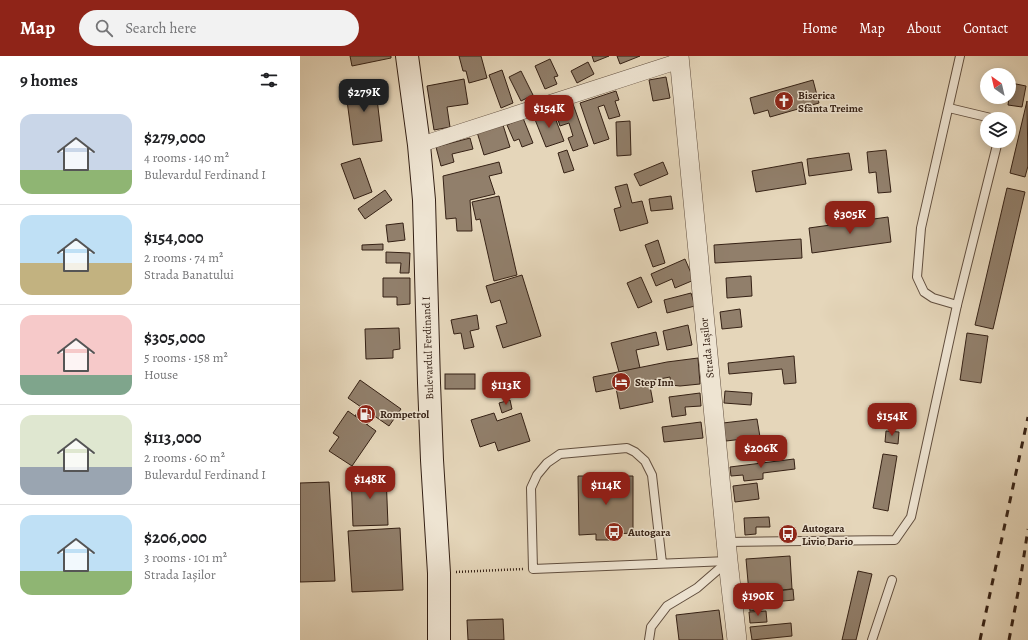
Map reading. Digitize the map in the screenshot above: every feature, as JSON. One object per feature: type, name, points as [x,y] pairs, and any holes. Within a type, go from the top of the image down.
[{"type":"main road","name":"Bulevardul Ferdinand I","points":[[407,56],[420,145],[424,200],[429,389],[439,573],[439,640]]},
{"type":"street","points":[[420,145],[679,59]]},
{"type":"street","name":"Strada Iașilor","points":[[679,59],[726,542],[737,640]]},
{"type":"lane","points":[[957,305],[933,298],[924,292],[917,277],[921,228],[950,108],[960,56]]},
{"type":"lane","points":[[950,108],[980,115]]},
{"type":"lane","points":[[726,542],[895,540],[911,517],[957,305],[996,148]]},
{"type":"lane","points":[[662,563],[652,475],[645,462],[634,452],[626,448],[560,454],[547,463],[537,475],[531,488],[533,569],[662,563],[728,562]]},
{"type":"lane","points":[[649,640],[651,627],[667,606],[697,588],[728,562]]},
{"type":"lane","points":[[872,640],[892,580]]},
{"type":"path","points":[[439,573],[533,569]]},
{"type":"building","points":[[350,56],[391,56],[391,58],[352,66]]},
{"type":"building","points":[[459,56],[481,56],[487,78],[469,83],[466,71],[463,71]]},
{"type":"building","points":[[592,56],[609,56],[594,62]]},
{"type":"building","points":[[617,56],[640,56],[620,64]]},
{"type":"building","points":[[550,59],[558,76],[554,77],[557,84],[545,89],[535,66]]},
{"type":"building","points":[[588,62],[594,74],[577,83],[571,71]]},
{"type":"building","points":[[502,70],[513,103],[501,108],[489,75]]},
{"type":"building","points":[[521,71],[533,95],[521,101],[509,77]]},
{"type":"building","points":[[666,77],[670,98],[653,101],[649,80]]},
{"type":"building","points":[[464,79],[468,104],[447,107],[450,127],[434,130],[427,86]]},
{"type":"building","name":"Biserica Sfânta Treime","points":[[813,80],[819,103],[770,117],[768,110],[754,114],[750,98]]},
{"type":"building","points":[[375,82],[382,141],[353,145],[345,86]]},
{"type":"building","points":[[1016,84],[1026,86],[1022,107],[1008,105],[1016,104]]},
{"type":"building","points":[[616,91],[619,100],[615,101],[620,116],[609,119],[604,105],[598,107],[609,139],[594,144],[580,103]]},
{"type":"building","points":[[1027,101],[1028,166],[1025,177],[1010,173]]},
{"type":"building","points":[[573,104],[588,146],[573,151],[568,138],[573,136],[569,123],[560,126],[555,110]]},
{"type":"building","points":[[552,110],[564,141],[546,147],[534,117]]},
{"type":"building","points":[[523,118],[533,143],[522,147],[519,139],[514,141],[507,125]]},
{"type":"building","points":[[630,121],[631,155],[617,156],[616,122]]},
{"type":"building","points":[[503,125],[510,147],[484,155],[477,132]]},
{"type":"building","points":[[470,138],[473,149],[452,154],[454,162],[441,166],[436,147]]},
{"type":"building","points":[[567,150],[574,170],[564,173],[558,153]]},
{"type":"building","points":[[886,150],[891,192],[878,193],[876,172],[869,173],[867,152]]},
{"type":"building","points":[[849,153],[852,170],[809,176],[807,159]]},
{"type":"building","points":[[360,158],[372,192],[354,199],[341,164]]},
{"type":"building","points":[[499,162],[502,173],[489,176],[495,194],[470,200],[472,231],[457,231],[456,218],[446,219],[443,176]]},
{"type":"building","points":[[663,162],[668,174],[640,186],[634,174]]},
{"type":"building","points":[[802,162],[806,184],[756,192],[752,171]]},
{"type":"building","points":[[627,184],[632,203],[642,201],[648,223],[620,231],[614,209],[621,207],[615,187]]},
{"type":"building","points":[[1007,188],[1025,192],[993,329],[975,325]]},
{"type":"building","points":[[385,190],[392,200],[365,219],[358,209]]},
{"type":"building","points":[[499,196],[517,275],[494,281],[480,219],[476,220],[472,202]]},
{"type":"building","points":[[671,196],[673,209],[651,211],[649,199]]},
{"type":"building","points":[[888,217],[891,242],[812,253],[809,228]]},
{"type":"building","points":[[403,223],[405,240],[388,242],[386,225]]},
{"type":"building","points":[[801,239],[802,258],[715,263],[714,245]]},
{"type":"building","points":[[658,240],[665,263],[653,267],[645,245]]},
{"type":"building","points":[[383,244],[383,250],[362,250],[362,245]]},
{"type":"building","points":[[386,252],[410,253],[409,273],[400,273],[401,263],[386,263]]},
{"type":"building","points":[[685,259],[694,280],[675,288],[672,279],[656,286],[651,274]]},
{"type":"building","points":[[522,275],[541,336],[503,348],[496,326],[507,323],[500,300],[491,303],[486,286]]},
{"type":"building","points":[[751,276],[752,296],[727,298],[726,278]]},
{"type":"building","points":[[641,277],[652,302],[638,308],[627,283]]},
{"type":"building","points":[[383,278],[410,278],[410,304],[397,305],[397,297],[383,297]]},
{"type":"building","points":[[691,293],[695,306],[667,313],[664,300]]},
{"type":"building","points":[[740,309],[742,327],[722,329],[720,312]]},
{"type":"building","points":[[477,315],[479,329],[470,331],[474,347],[464,349],[461,333],[454,334],[451,320]]},
{"type":"building","points":[[688,325],[692,345],[667,350],[663,331]]},
{"type":"building","points":[[399,328],[400,349],[393,350],[393,358],[366,359],[365,329]]},
{"type":"building","points":[[656,332],[659,345],[636,350],[640,368],[619,372],[611,343]]},
{"type":"building","points":[[967,333],[988,336],[981,383],[960,380]]},
{"type":"building","points":[[794,356],[796,383],[784,384],[782,369],[729,374],[728,363]]},
{"type":"building","name":"Step Inn","points":[[698,358],[700,384],[680,386],[671,385],[670,377],[649,381],[653,402],[620,409],[616,388],[596,392],[593,377],[667,362]]},
{"type":"building","points":[[445,374],[475,374],[475,389],[445,389]]},
{"type":"building","points":[[360,380],[401,409],[389,426],[373,415],[367,425],[355,416],[361,407],[348,398]]},
{"type":"building","points":[[725,391],[752,393],[751,405],[724,403]]},
{"type":"building","points":[[700,393],[701,406],[685,407],[686,415],[672,417],[669,397]]},
{"type":"building","points":[[510,400],[512,409],[502,413],[499,403]]},
{"type":"building","points":[[348,411],[376,431],[352,466],[329,451],[339,437],[333,433]]},
{"type":"building","points":[[494,413],[497,421],[521,413],[530,441],[498,451],[495,442],[480,447],[471,420]]},
{"type":"building","points":[[757,419],[760,437],[726,441],[723,423]]},
{"type":"building","points":[[701,422],[703,438],[664,442],[662,427]]},
{"type":"building","points":[[886,431],[899,432],[898,444],[885,442]]},
{"type":"building","points":[[883,454],[897,456],[888,511],[873,508]]},
{"type":"building","points":[[794,459],[795,469],[763,473],[763,479],[744,481],[743,475],[731,476],[730,467]]},
{"type":"building","points":[[386,474],[388,525],[353,526],[351,476]]},
{"type":"building","points":[[578,476],[633,476],[633,533],[614,534],[614,540],[596,540],[596,534],[579,535]]},
{"type":"building","points":[[329,482],[335,581],[300,582],[300,483]]},
{"type":"building","points":[[757,483],[759,499],[735,502],[733,486]]},
{"type":"building","points":[[769,517],[770,527],[756,527],[756,534],[745,535],[744,518]]},
{"type":"building","points":[[400,528],[403,590],[352,592],[348,531]]},
{"type":"building","points":[[790,556],[792,589],[749,593],[746,559]]},
{"type":"building","points":[[858,571],[872,574],[856,640],[842,640]]},
{"type":"building","points":[[793,589],[794,600],[773,602],[774,607],[750,611],[748,595]]},
{"type":"building","points":[[719,610],[723,640],[679,640],[676,615]]},
{"type":"building","points":[[766,611],[767,622],[750,623],[749,612]]},
{"type":"building","points":[[503,619],[504,640],[468,640],[467,620]]},
{"type":"building","points":[[791,623],[792,636],[752,640],[750,627]]},
{"type":"railway","points":[[980,640],[1028,417]]},
{"type":"railway","points":[[1009,640],[1028,529]]},
{"type":"place","name":"Biserica Sfânta Treime","points":[[784,101]]},
{"type":"place","name":"Step Inn","points":[[621,382]]},
{"type":"place","name":"Rompetrol","points":[[366,414]]},
{"type":"place","name":"Autogara","points":[[614,532]]},
{"type":"place","name":"Autogara Livio Dario","points":[[788,534]]}]
